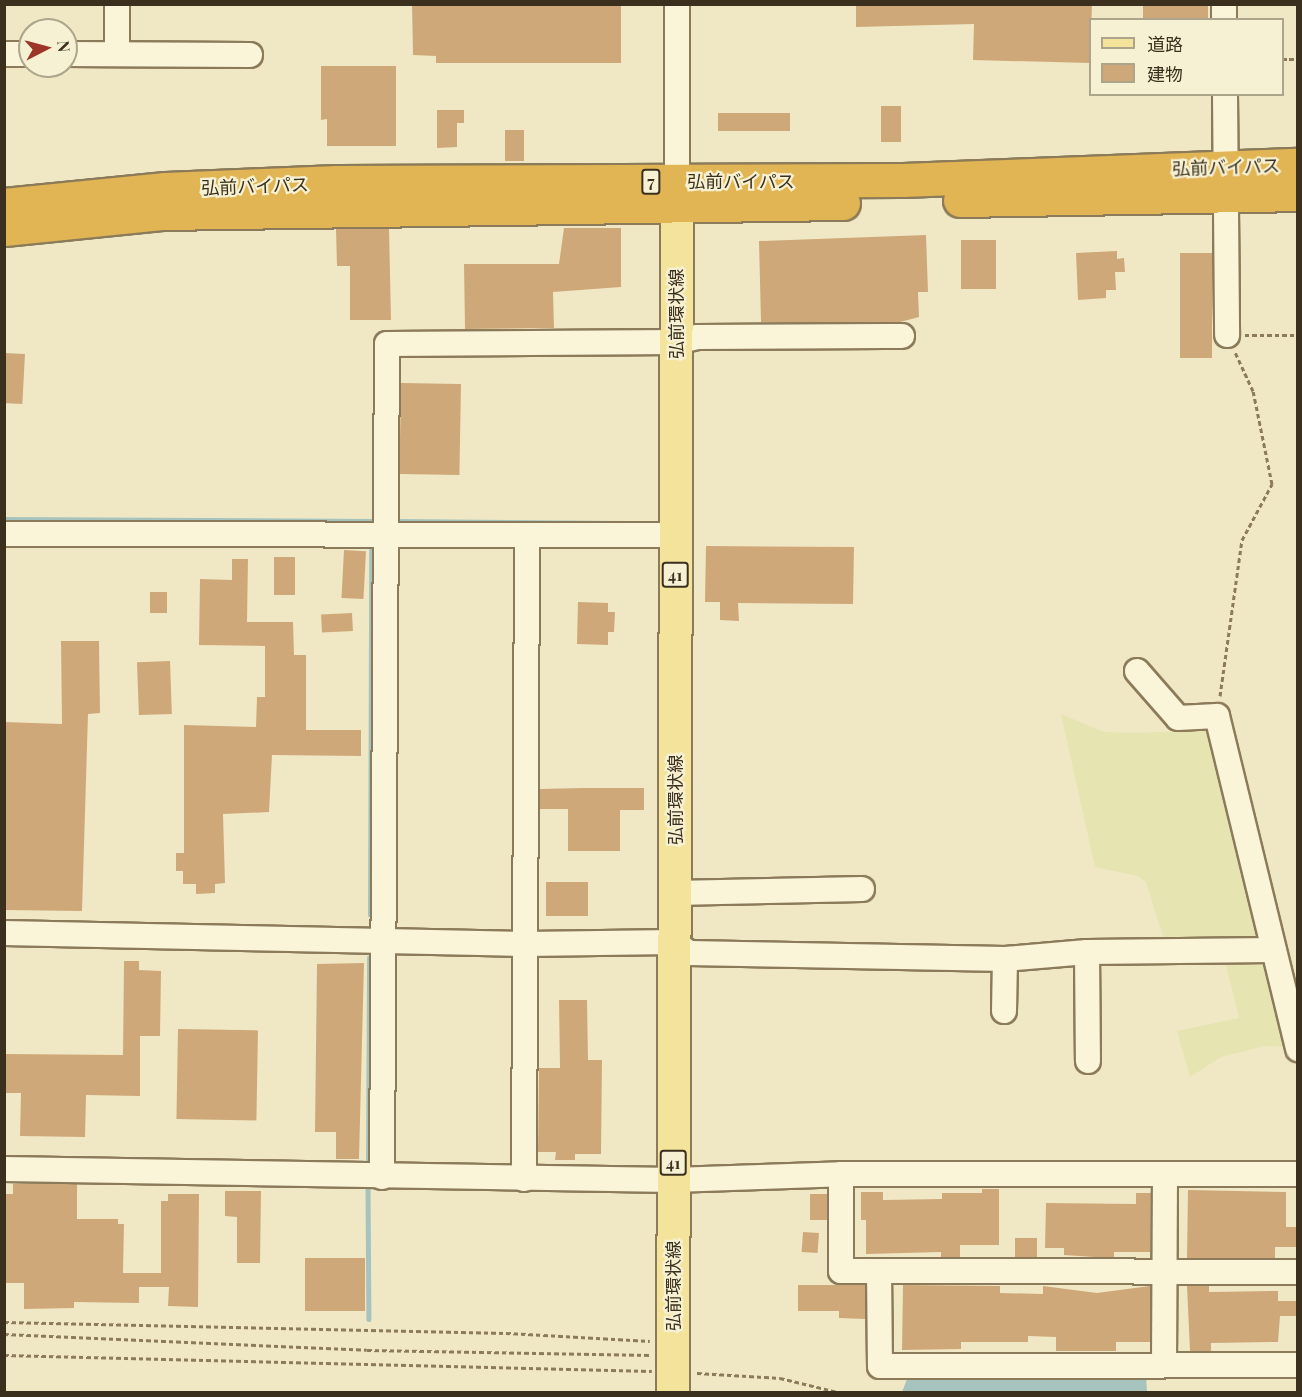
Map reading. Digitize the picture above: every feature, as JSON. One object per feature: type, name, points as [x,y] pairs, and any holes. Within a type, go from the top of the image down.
[{"type":"highway","name":"弘前バイパス","points":[[1226,180],[1298,165]]},
{"type":"highway","name":"弘前バイパス","points":[[4,229],[161,213],[677,194],[903,180],[1226,180],[1298,194]]},
{"type":"highway","name":"弘前バイパス","points":[[4,205],[165,189],[337,182],[677,194]]},
{"type":"main road","name":"弘前環状線","points":[[669,1375],[673,1180],[677,194]]},
{"type":"street","points":[[117,4],[117,54]]},
{"type":"street","points":[[677,4],[677,194]]},
{"type":"street","points":[[78,54],[249,55]]},
{"type":"street","points":[[1225,96],[1227,335]]},
{"type":"street","points":[[382,1177],[387,344],[676,342],[697,338],[902,336]]},
{"type":"street","points":[[4,534],[675,535]]},
{"type":"street","points":[[524,1179],[527,536]]},
{"type":"street","points":[[1137,671],[1178,718],[1217,716],[1272,950],[1298,1049]]},
{"type":"street","points":[[674,893],[862,889]]},
{"type":"street","points":[[4,933],[525,944],[674,942],[689,953],[1005,959],[1087,952],[1272,950]]},
{"type":"street","points":[[1087,952],[1088,1061]]},
{"type":"street","points":[[1004,1011],[1005,959]]},
{"type":"street","points":[[4,1169],[673,1180],[841,1174],[1298,1174]]},
{"type":"street","points":[[841,1174],[841,1271],[1298,1272]]},
{"type":"street","points":[[1164,1365],[1165,1174]]},
{"type":"street","points":[[879,1271],[880,1366],[1298,1365]]},
{"type":"path","points":[[1217,716],[1242,540],[1272,484],[1253,390],[1227,335],[1298,335]]},
{"type":"path","points":[[4,1322],[506,1333],[659,1342]]},
{"type":"path","points":[[4,1334],[379,1350],[669,1375]]},
{"type":"path","points":[[4,1355],[780,1378],[838,1392]]},
{"type":"shaded area","points":[[1061,714],[1104,732],[1193,731],[1214,722],[1265,941],[1166,946],[1146,882],[1138,876],[1095,867]]},
{"type":"shaded area","points":[[1268,955],[1289,1047],[1264,1046],[1221,1057],[1190,1077],[1177,1031],[1239,1018],[1224,957]]},
{"type":"water","points":[[909,1374],[1146,1376],[1147,1392],[902,1392]]},
{"type":"building","points":[[412,4],[621,4],[621,63],[436,63],[436,56],[413,55]]},
{"type":"building","points":[[856,4],[1092,4],[1092,18],[1089,18],[1089,63],[973,60],[974,24],[856,27]]},
{"type":"building","points":[[1143,4],[1208,4],[1208,18],[1143,18]]},
{"type":"building","points":[[321,66],[396,66],[396,146],[327,146],[327,119],[321,120]]},
{"type":"building","points":[[881,106],[901,106],[901,142],[881,142]]},
{"type":"building","points":[[437,110],[464,110],[464,123],[457,123],[457,147],[437,148]]},
{"type":"building","points":[[718,113],[790,113],[790,131],[718,131]]},
{"type":"building","points":[[505,130],[524,130],[524,161],[505,161]]},
{"type":"building","points":[[389,228],[391,320],[350,320],[350,266],[337,266],[336,229]]},
{"type":"building","points":[[564,228],[621,228],[621,287],[553,292],[554,328],[465,329],[464,264],[559,264]]},
{"type":"building","points":[[926,235],[928,292],[918,292],[919,317],[900,322],[761,322],[759,241]]},
{"type":"building","points":[[961,240],[996,240],[996,289],[961,289]]},
{"type":"building","points":[[1117,251],[1117,259],[1124,258],[1125,272],[1115,272],[1116,290],[1106,290],[1106,298],[1078,300],[1076,253]]},
{"type":"building","points":[[1180,253],[1212,253],[1212,358],[1180,358]]},
{"type":"building","points":[[4,353],[25,354],[22,404],[4,403]]},
{"type":"building","points":[[401,383],[461,384],[459,475],[399,474]]},
{"type":"building","points":[[706,546],[854,547],[853,604],[738,603],[739,621],[720,620],[720,602],[705,602]]},
{"type":"building","points":[[344,550],[366,551],[363,599],[341,598]]},
{"type":"building","points":[[274,557],[295,557],[295,595],[274,595]]},
{"type":"building","points":[[232,559],[248,559],[247,622],[293,622],[294,655],[306,655],[306,730],[361,730],[361,756],[272,755],[269,812],[223,814],[225,883],[215,884],[215,893],[196,894],[196,884],[183,884],[183,871],[176,871],[176,853],[184,853],[184,725],[256,727],[257,697],[265,697],[265,646],[199,645],[200,579],[232,580]]},
{"type":"building","points":[[150,592],[167,592],[167,613],[150,613]]},
{"type":"building","points":[[578,602],[608,603],[608,612],[615,612],[614,632],[608,632],[608,645],[577,644]]},
{"type":"building","points":[[352,613],[353,631],[322,633],[321,615]]},
{"type":"building","points":[[61,641],[99,641],[100,713],[88,714],[82,911],[4,910],[4,722],[62,724]]},
{"type":"building","points":[[170,661],[172,714],[139,715],[137,662]]},
{"type":"building","points":[[644,788],[644,810],[620,810],[620,851],[568,851],[568,809],[540,809],[540,789]]},
{"type":"building","points":[[546,882],[588,882],[588,916],[546,916]]},
{"type":"building","points":[[124,961],[139,961],[139,970],[161,971],[160,1036],[140,1036],[140,1096],[86,1095],[85,1137],[20,1136],[21,1093],[4,1093],[4,1054],[123,1055]]},
{"type":"building","points":[[364,963],[359,1159],[336,1159],[336,1132],[315,1132],[317,964]]},
{"type":"building","points":[[559,1000],[587,1000],[588,1060],[602,1060],[601,1154],[575,1154],[575,1160],[555,1160],[556,1152],[538,1152],[539,1068],[560,1068]]},
{"type":"building","points":[[178,1029],[258,1030],[256,1120],[176,1119]]},
{"type":"building","points":[[13,1184],[77,1184],[77,1219],[118,1219],[118,1224],[124,1224],[123,1273],[161,1273],[161,1201],[168,1201],[168,1194],[199,1194],[198,1307],[168,1306],[169,1287],[139,1287],[139,1303],[74,1302],[74,1308],[24,1309],[24,1283],[4,1283],[6,1194],[13,1194]]},
{"type":"building","points":[[982,1189],[999,1189],[999,1245],[960,1245],[960,1257],[941,1257],[941,1252],[866,1254],[866,1220],[861,1220],[861,1192],[883,1192],[883,1200],[942,1199],[942,1193],[982,1193]]},
{"type":"building","points":[[1188,1190],[1286,1192],[1286,1227],[1298,1227],[1298,1247],[1275,1247],[1275,1258],[1187,1258]]},
{"type":"building","points":[[225,1191],[261,1191],[260,1263],[237,1263],[237,1217],[225,1216]]},
{"type":"building","points":[[1136,1193],[1151,1193],[1150,1252],[1114,1252],[1114,1257],[1094,1257],[1064,1255],[1064,1248],[1045,1248],[1046,1203],[1136,1204]]},
{"type":"building","points":[[810,1194],[827,1194],[827,1220],[810,1220]]},
{"type":"building","points":[[803,1232],[819,1233],[818,1253],[802,1252]]},
{"type":"building","points":[[1015,1238],[1037,1238],[1037,1257],[1015,1257]]},
{"type":"building","points":[[305,1258],[365,1258],[365,1311],[305,1311]]},
{"type":"building","points":[[798,1285],[865,1285],[865,1319],[839,1318],[839,1311],[798,1311]]},
{"type":"building","points":[[903,1285],[1000,1286],[1000,1293],[1043,1294],[1043,1286],[1097,1293],[1150,1286],[1150,1342],[1116,1342],[1116,1351],[1056,1351],[1056,1337],[1028,1336],[1028,1342],[961,1342],[961,1349],[902,1350]]},
{"type":"building","points":[[1187,1286],[1209,1286],[1209,1292],[1278,1291],[1278,1301],[1298,1301],[1298,1316],[1280,1316],[1278,1342],[1211,1343],[1211,1351],[1190,1351]]},
{"type":"waterway","points":[[4,519],[373,521]]},
{"type":"waterway","points":[[397,521],[651,523]]},
{"type":"waterway","points":[[370,915],[371,548]]},
{"type":"waterway","points":[[368,1166],[369,958]]},
{"type":"waterway","points":[[368,1186],[369,1319]]}]
